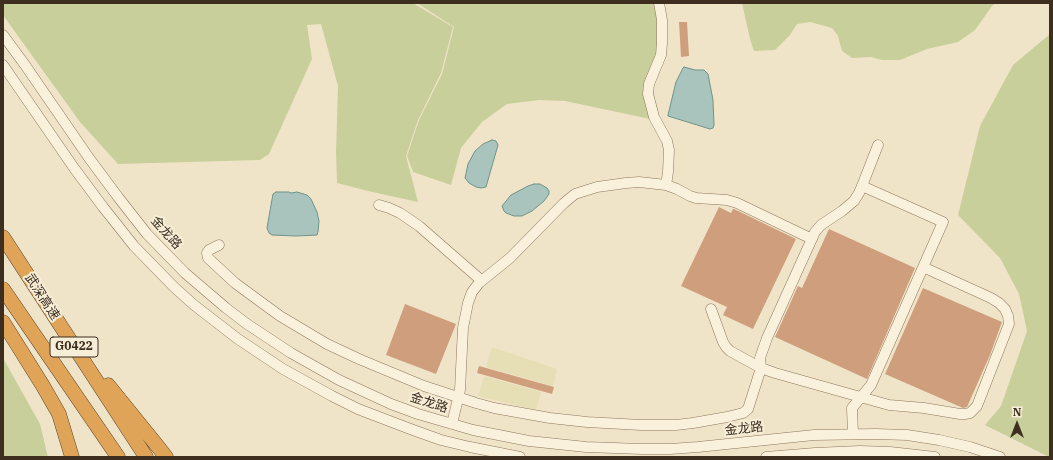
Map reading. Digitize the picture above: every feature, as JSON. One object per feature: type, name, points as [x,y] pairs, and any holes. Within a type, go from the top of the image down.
[{"type":"highway","name":"武深高速","points":[[3,237],[146,457]]},
{"type":"highway","name":"武深高速","points":[[3,289],[118,457]]},
{"type":"highway","points":[[3,322],[44,386],[59,414],[72,457]]},
{"type":"highway","points":[[62,328],[166,457]]},
{"type":"street","points":[[659,3],[662,49],[658,64],[649,84],[648,94],[654,117],[667,142],[669,150],[666,185]]},
{"type":"street","name":"金龙路","points":[[3,35],[89,158],[132,216],[166,254],[205,291],[247,324],[291,354],[313,367],[391,404],[418,414],[473,430],[529,441],[586,447],[614,449],[670,449],[798,436],[892,434],[923,437],[970,447],[1000,457]]},
{"type":"street","points":[[3,65],[74,168],[134,246],[194,305],[238,339],[282,369],[325,393],[358,409],[392,423],[442,440],[520,457]]},
{"type":"street","points":[[219,245],[207,252],[208,258],[250,295],[295,326],[327,344],[417,384],[494,408],[568,421],[641,425],[676,425],[693,423],[743,413],[748,409],[761,368],[760,358],[767,338],[815,232],[820,225],[842,211],[854,201],[862,186],[878,145]]},
{"type":"street","points":[[452,424],[458,398],[463,328],[469,297],[475,287],[482,280],[510,258],[558,207],[576,194],[597,187],[626,183],[639,182],[666,185],[696,198],[727,200],[737,203],[812,239]]},
{"type":"street","points":[[853,434],[852,408],[871,385],[943,222],[862,186]]},
{"type":"street","points":[[379,205],[400,213],[420,226],[482,280]]},
{"type":"street","points":[[711,309],[726,347],[730,351],[761,368],[889,405],[965,414],[977,406],[1009,324],[1008,316],[1005,309],[991,298],[923,268]]},
{"type":"street","points":[[766,457],[860,451],[890,452],[935,457]]},
{"type":"shaded area","points":[[492,347],[557,369],[553,386],[486,367]]},
{"type":"shaded area","points":[[484,376],[541,392],[536,410],[478,396]]},
{"type":"green space","points":[[3,3],[413,3],[453,27],[441,73],[418,120],[406,156],[418,202],[337,183],[336,152],[338,86],[321,24],[307,25],[312,59],[269,154],[260,160],[118,164],[80,122],[3,15]]},
{"type":"green space","points":[[417,3],[655,3],[660,31],[658,55],[644,88],[650,119],[565,101],[539,100],[507,104],[482,122],[461,148],[451,185],[413,172],[407,156],[419,120],[442,74],[454,27]]},
{"type":"green space","points":[[742,3],[995,3],[975,30],[958,42],[927,49],[900,60],[882,60],[871,57],[852,58],[842,51],[838,36],[832,28],[810,22],[797,24],[790,35],[775,50],[754,51]]},
{"type":"green space","points":[[1050,34],[1049,457],[985,425],[1001,406],[1027,331],[1019,294],[1000,258],[958,215],[980,126],[1013,65]]},
{"type":"green space","points":[[3,358],[40,424],[48,457],[3,457]]},
{"type":"water","points":[[684,67],[695,70],[704,70],[708,74],[713,100],[713,128],[710,129],[668,116],[676,82]]},
{"type":"water","points":[[492,140],[496,141],[498,145],[486,187],[476,187],[469,183],[465,178],[468,164],[475,151],[483,144]]},
{"type":"water","points":[[534,184],[540,184],[549,191],[549,194],[544,201],[532,211],[522,216],[514,216],[504,211],[502,206],[511,195]]},
{"type":"water","points":[[276,192],[297,192],[307,195],[311,199],[319,221],[317,235],[272,235],[269,233],[267,228],[273,194]]},
{"type":"building","points":[[679,22],[687,22],[689,56],[681,57]]},
{"type":"building","points":[[719,207],[731,213],[734,209],[796,239],[753,329],[723,315],[727,307],[681,286]]},
{"type":"building","points":[[829,229],[915,268],[867,379],[775,337],[798,286],[802,288]]},
{"type":"building","points":[[923,288],[1002,322],[990,355],[967,407],[963,408],[885,374]]},
{"type":"building","points":[[405,304],[456,324],[436,374],[386,355]]},
{"type":"building","points":[[479,366],[554,387],[552,394],[477,373]]}]
